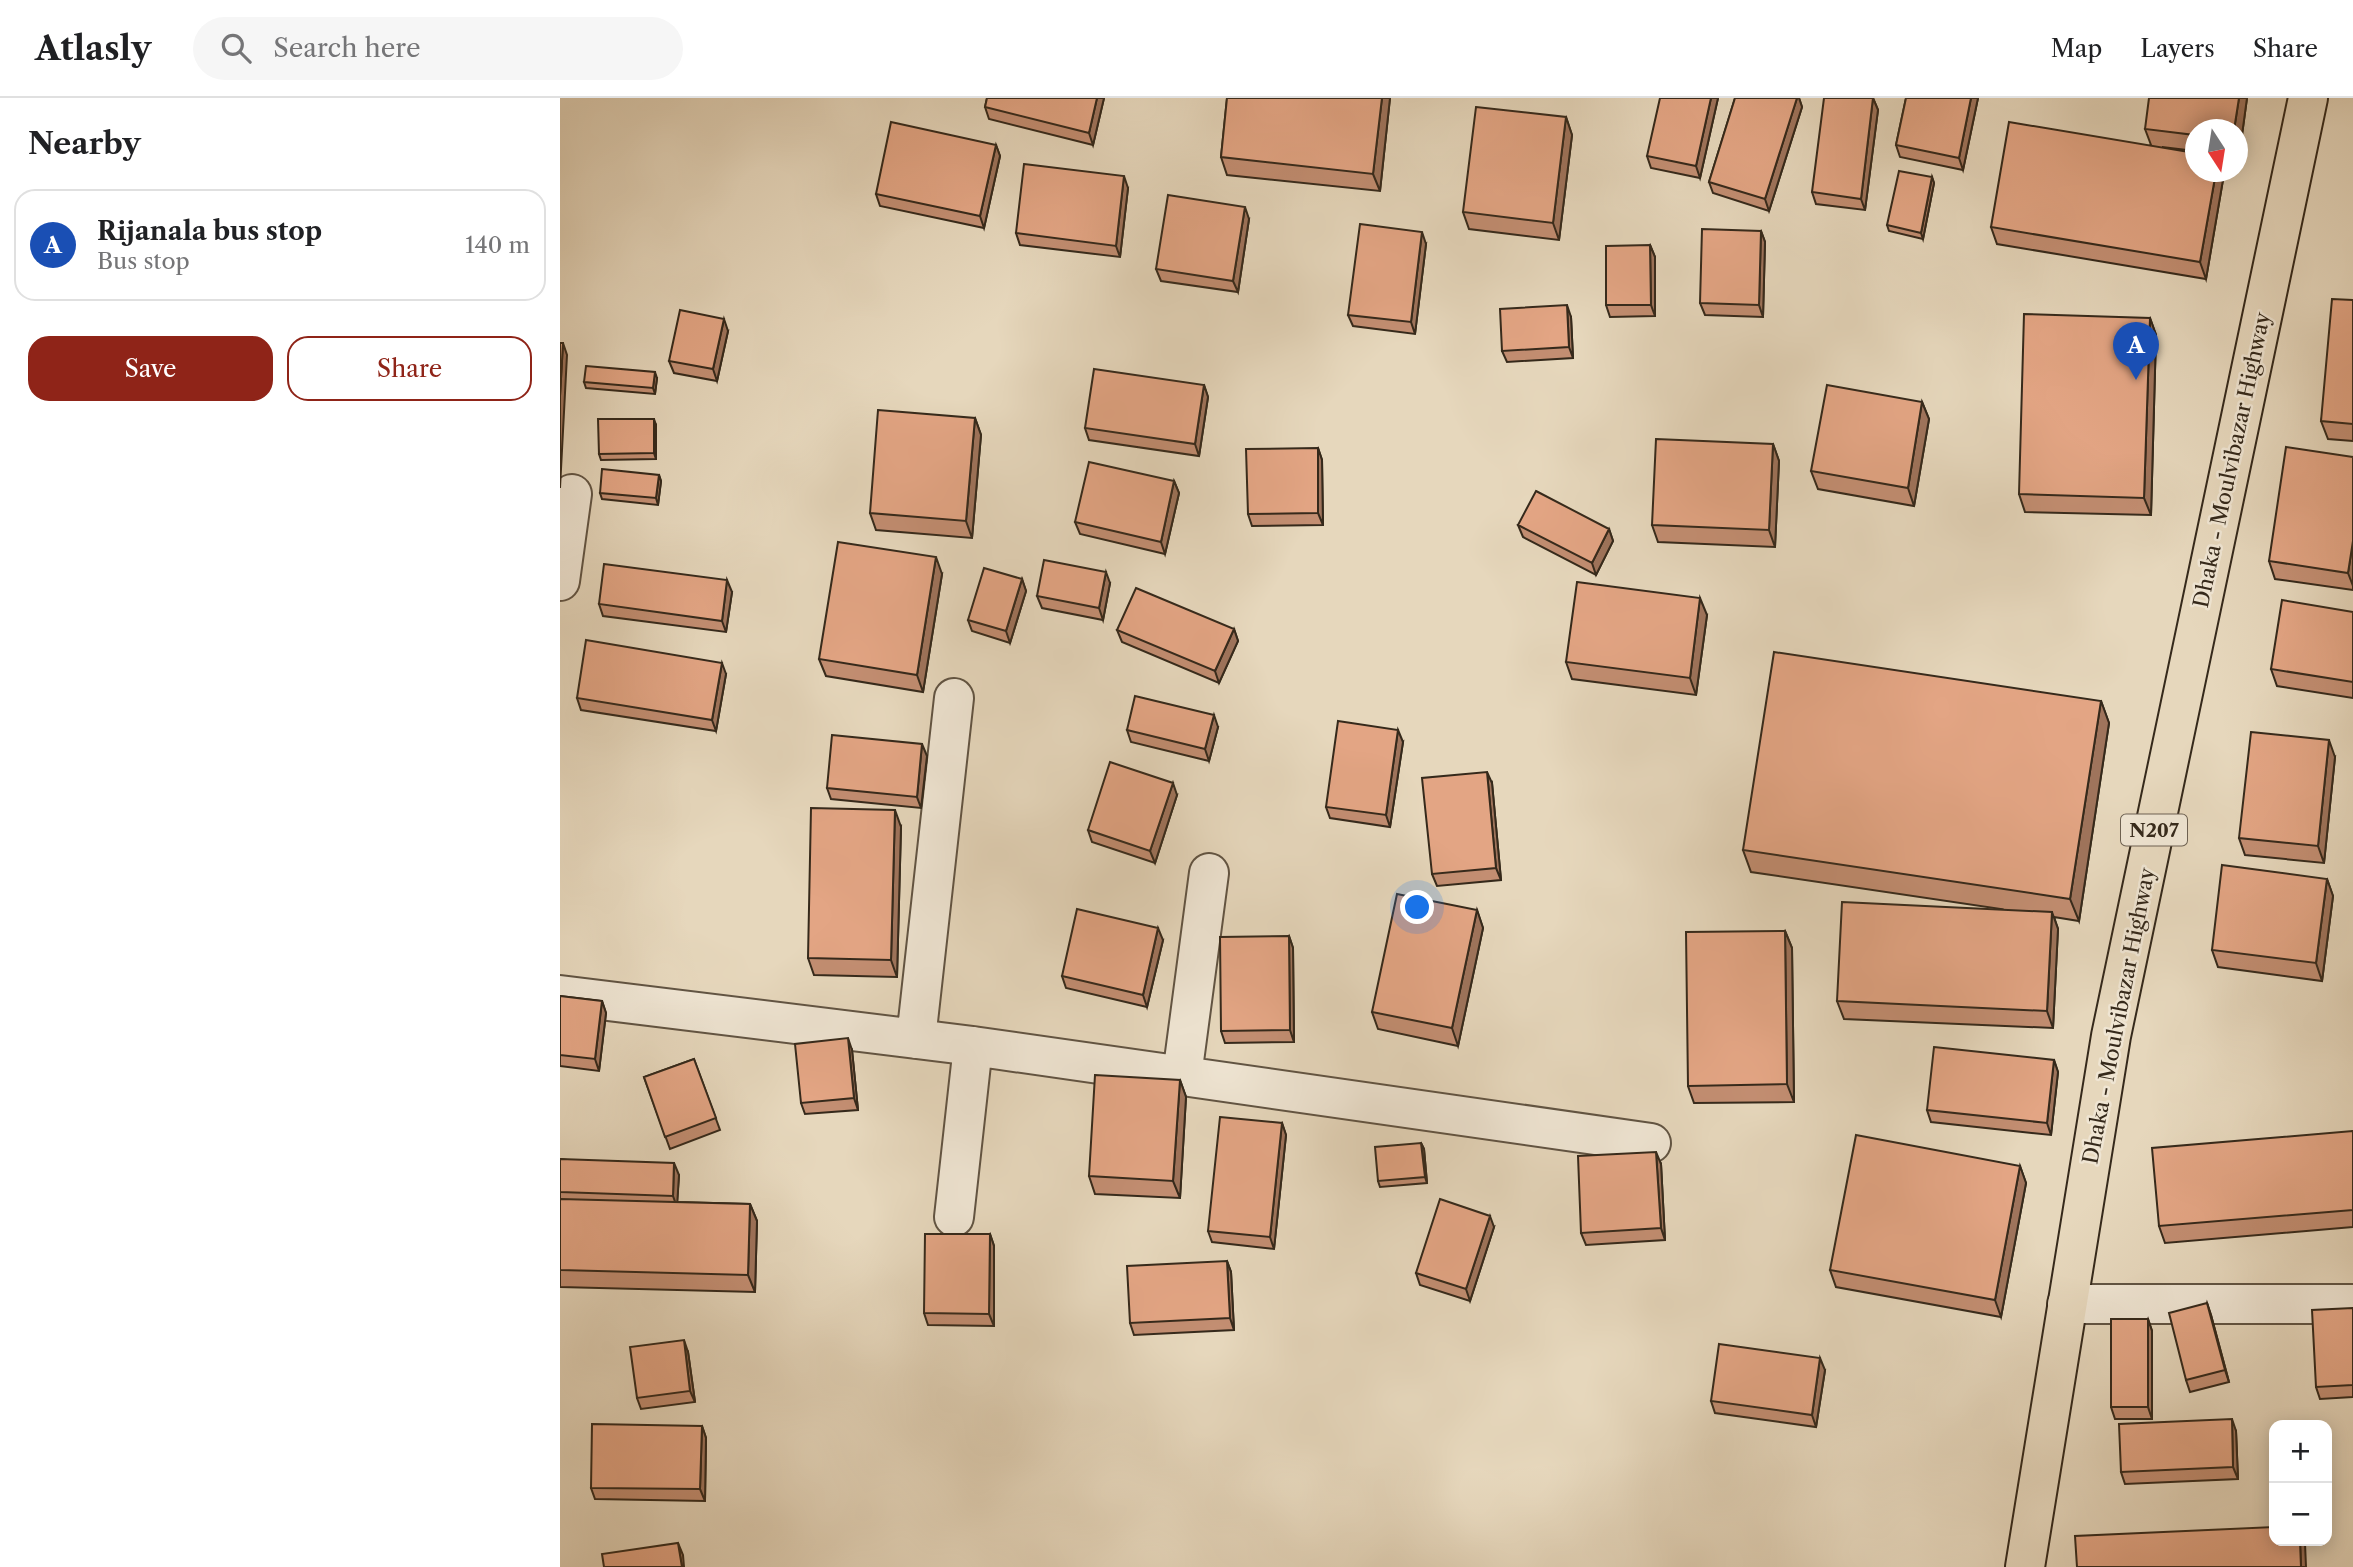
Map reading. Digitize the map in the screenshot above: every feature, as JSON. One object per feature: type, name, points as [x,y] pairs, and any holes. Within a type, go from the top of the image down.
[{"type":"highway","name":"Dhaka - Moulvibazar Highway","points":[[2025,1567],[2111,1036],[2308,98]]},
{"type":"street","points":[[561,570],[572,494]]},
{"type":"street","points":[[916,1040],[954,698]]},
{"type":"street","points":[[1182,1076],[1209,873]]},
{"type":"street","points":[[560,995],[972,1046],[1651,1143]]},
{"type":"street","points":[[954,1217],[972,1046]]},
{"type":"street","points":[[2067,1304],[2353,1304]]},
{"type":"building","points":[[987,98],[1097,98],[1089,133],[985,107]]},
{"type":"building","points":[[1227,98],[1382,98],[1373,174],[1221,157]]},
{"type":"building","points":[[1660,98],[1711,98],[1696,166],[1647,156]]},
{"type":"building","points":[[1735,98],[1797,98],[1765,199],[1709,182]]},
{"type":"building","points":[[1824,98],[1873,98],[1861,199],[1812,192]]},
{"type":"building","points":[[1906,98],[1971,98],[1959,158],[1896,145]]},
{"type":"building","points":[[2149,98],[2239,98],[2236,119],[2185,119],[2185,134],[2145,129]]},
{"type":"building","points":[[1476,107],[1566,117],[1553,223],[1463,212]]},
{"type":"building","points":[[891,122],[996,145],[980,216],[876,194]]},
{"type":"building","points":[[2009,122],[2185,151],[2185,182],[2214,182],[2200,262],[1991,227]]},
{"type":"building","points":[[1024,164],[1124,176],[1116,246],[1016,233]]},
{"type":"building","points":[[1899,171],[1932,177],[1921,233],[1887,225]]},
{"type":"building","points":[[1168,195],[1245,207],[1233,281],[1156,269]]},
{"type":"building","points":[[1360,224],[1422,232],[1411,322],[1348,315]]},
{"type":"building","points":[[1702,229],[1761,231],[1759,305],[1700,303]]},
{"type":"building","points":[[1650,245],[1651,305],[1606,305],[1606,246]]},
{"type":"building","points":[[2332,299],[2353,300],[2353,424],[2321,421]]},
{"type":"building","points":[[1567,305],[1569,347],[1502,351],[1500,309]]},
{"type":"building","points":[[680,310],[724,319],[713,369],[669,361]]},
{"type":"building","points":[[2024,314],[2150,318],[2144,498],[2019,494]]},
{"type":"building","points":[[560,343],[563,343],[560,396]]},
{"type":"building","points":[[586,366],[655,372],[653,388],[584,382]]},
{"type":"building","points":[[1094,369],[1204,385],[1195,444],[1085,428]]},
{"type":"building","points":[[1827,385],[1922,402],[1908,488],[1811,471]]},
{"type":"building","points":[[878,410],[975,418],[966,521],[870,513]]},
{"type":"building","points":[[598,419],[654,419],[654,453],[599,454]]},
{"type":"building","points":[[1656,439],[1773,444],[1769,530],[1652,525]]},
{"type":"building","points":[[2286,447],[2353,457],[2353,541],[2348,573],[2269,561]]},
{"type":"building","points":[[1318,448],[1318,513],[1248,514],[1246,449]]},
{"type":"building","points":[[1089,462],[1174,481],[1161,542],[1075,522]]},
{"type":"building","points":[[602,469],[659,475],[656,498],[600,493]]},
{"type":"building","points":[[1536,491],[1609,529],[1592,563],[1518,525]]},
{"type":"building","points":[[838,542],[936,557],[917,675],[819,659]]},
{"type":"building","points":[[1044,560],[1106,572],[1099,608],[1037,596]]},
{"type":"building","points":[[604,564],[727,580],[722,621],[599,604]]},
{"type":"building","points":[[984,568],[1022,579],[1006,631],[968,620]]},
{"type":"building","points":[[1577,582],[1700,598],[1690,678],[1566,662]]},
{"type":"building","points":[[1136,588],[1234,629],[1215,671],[1117,630]]},
{"type":"building","points":[[2282,600],[2353,612],[2353,682],[2271,669]]},
{"type":"building","points":[[586,640],[722,663],[712,720],[577,698]]},
{"type":"building","points":[[1774,652],[2101,701],[2070,899],[1743,850]]},
{"type":"building","points":[[1135,696],[1214,715],[1205,749],[1127,730]]},
{"type":"building","points":[[1338,721],[1398,730],[1386,815],[1326,807]]},
{"type":"building","points":[[2251,732],[2329,740],[2318,846],[2239,838]]},
{"type":"building","points":[[832,735],[922,744],[917,797],[827,788]]},
{"type":"building","points":[[1110,762],[1173,783],[1150,851],[1088,830]]},
{"type":"building","points":[[1487,772],[1496,868],[1432,874],[1422,778]]},
{"type":"building","points":[[811,808],[895,810],[891,960],[808,958]]},
{"type":"building","points":[[2222,865],[2327,879],[2316,963],[2212,950]]},
{"type":"building","points":[[1397,894],[1477,910],[1452,1028],[1372,1012]]},
{"type":"building","points":[[1842,902],[2052,912],[2047,1011],[1837,1001]]},
{"type":"building","points":[[1077,909],[1158,928],[1143,995],[1062,976]]},
{"type":"building","points":[[1785,931],[1787,1084],[1688,1086],[1686,932]]},
{"type":"building","points":[[1289,936],[1290,1030],[1221,1031],[1220,937]]},
{"type":"building","points":[[560,996],[602,1001],[595,1059],[560,1055]]},
{"type":"building","points":[[848,1038],[854,1098],[801,1103],[795,1044]]},
{"type":"building","points":[[1934,1047],[2054,1060],[2047,1123],[1927,1110]]},
{"type":"building","points":[[694,1059],[716,1118],[665,1137],[644,1077]]},
{"type":"building","points":[[1095,1075],[1180,1080],[1173,1181],[1089,1176]]},
{"type":"building","points":[[1220,1117],[1282,1123],[1270,1237],[1208,1231]]},
{"type":"building","points":[[2353,1131],[2353,1210],[2159,1226],[2152,1148]]},
{"type":"building","points":[[1856,1135],[2020,1166],[1995,1300],[1830,1270]]},
{"type":"building","points":[[1421,1143],[1425,1177],[1378,1181],[1375,1147]]},
{"type":"building","points":[[1656,1152],[1661,1228],[1581,1233],[1578,1156]]},
{"type":"building","points":[[560,1159],[674,1163],[673,1196],[560,1192]]},
{"type":"building","points":[[560,1199],[750,1204],[748,1275],[560,1270]]},
{"type":"building","points":[[1440,1199],[1490,1216],[1466,1289],[1416,1273]]},
{"type":"building","points":[[925,1234],[990,1234],[989,1314],[924,1313]]},
{"type":"building","points":[[1227,1261],[1230,1318],[1130,1323],[1127,1266]]},
{"type":"building","points":[[2207,1303],[2225,1370],[2186,1380],[2169,1313]]},
{"type":"building","points":[[2353,1308],[2353,1385],[2316,1387],[2312,1310]]},
{"type":"building","points":[[2111,1319],[2148,1319],[2148,1407],[2111,1407]]},
{"type":"building","points":[[684,1340],[690,1391],[637,1398],[630,1347]]},
{"type":"building","points":[[1719,1344],[1820,1358],[1812,1415],[1711,1401]]},
{"type":"building","points":[[2232,1419],[2233,1467],[2121,1472],[2119,1424]]},
{"type":"building","points":[[592,1424],[702,1426],[700,1489],[591,1488]]},
{"type":"building","points":[[2269,1527],[2269,1546],[2300,1546],[2301,1567],[2077,1567],[2075,1536]]},
{"type":"building","points":[[678,1543],[682,1567],[604,1567],[602,1554]]},
{"type":"place","name":"Rijanala bus stop","points":[[2136,380]]}]
